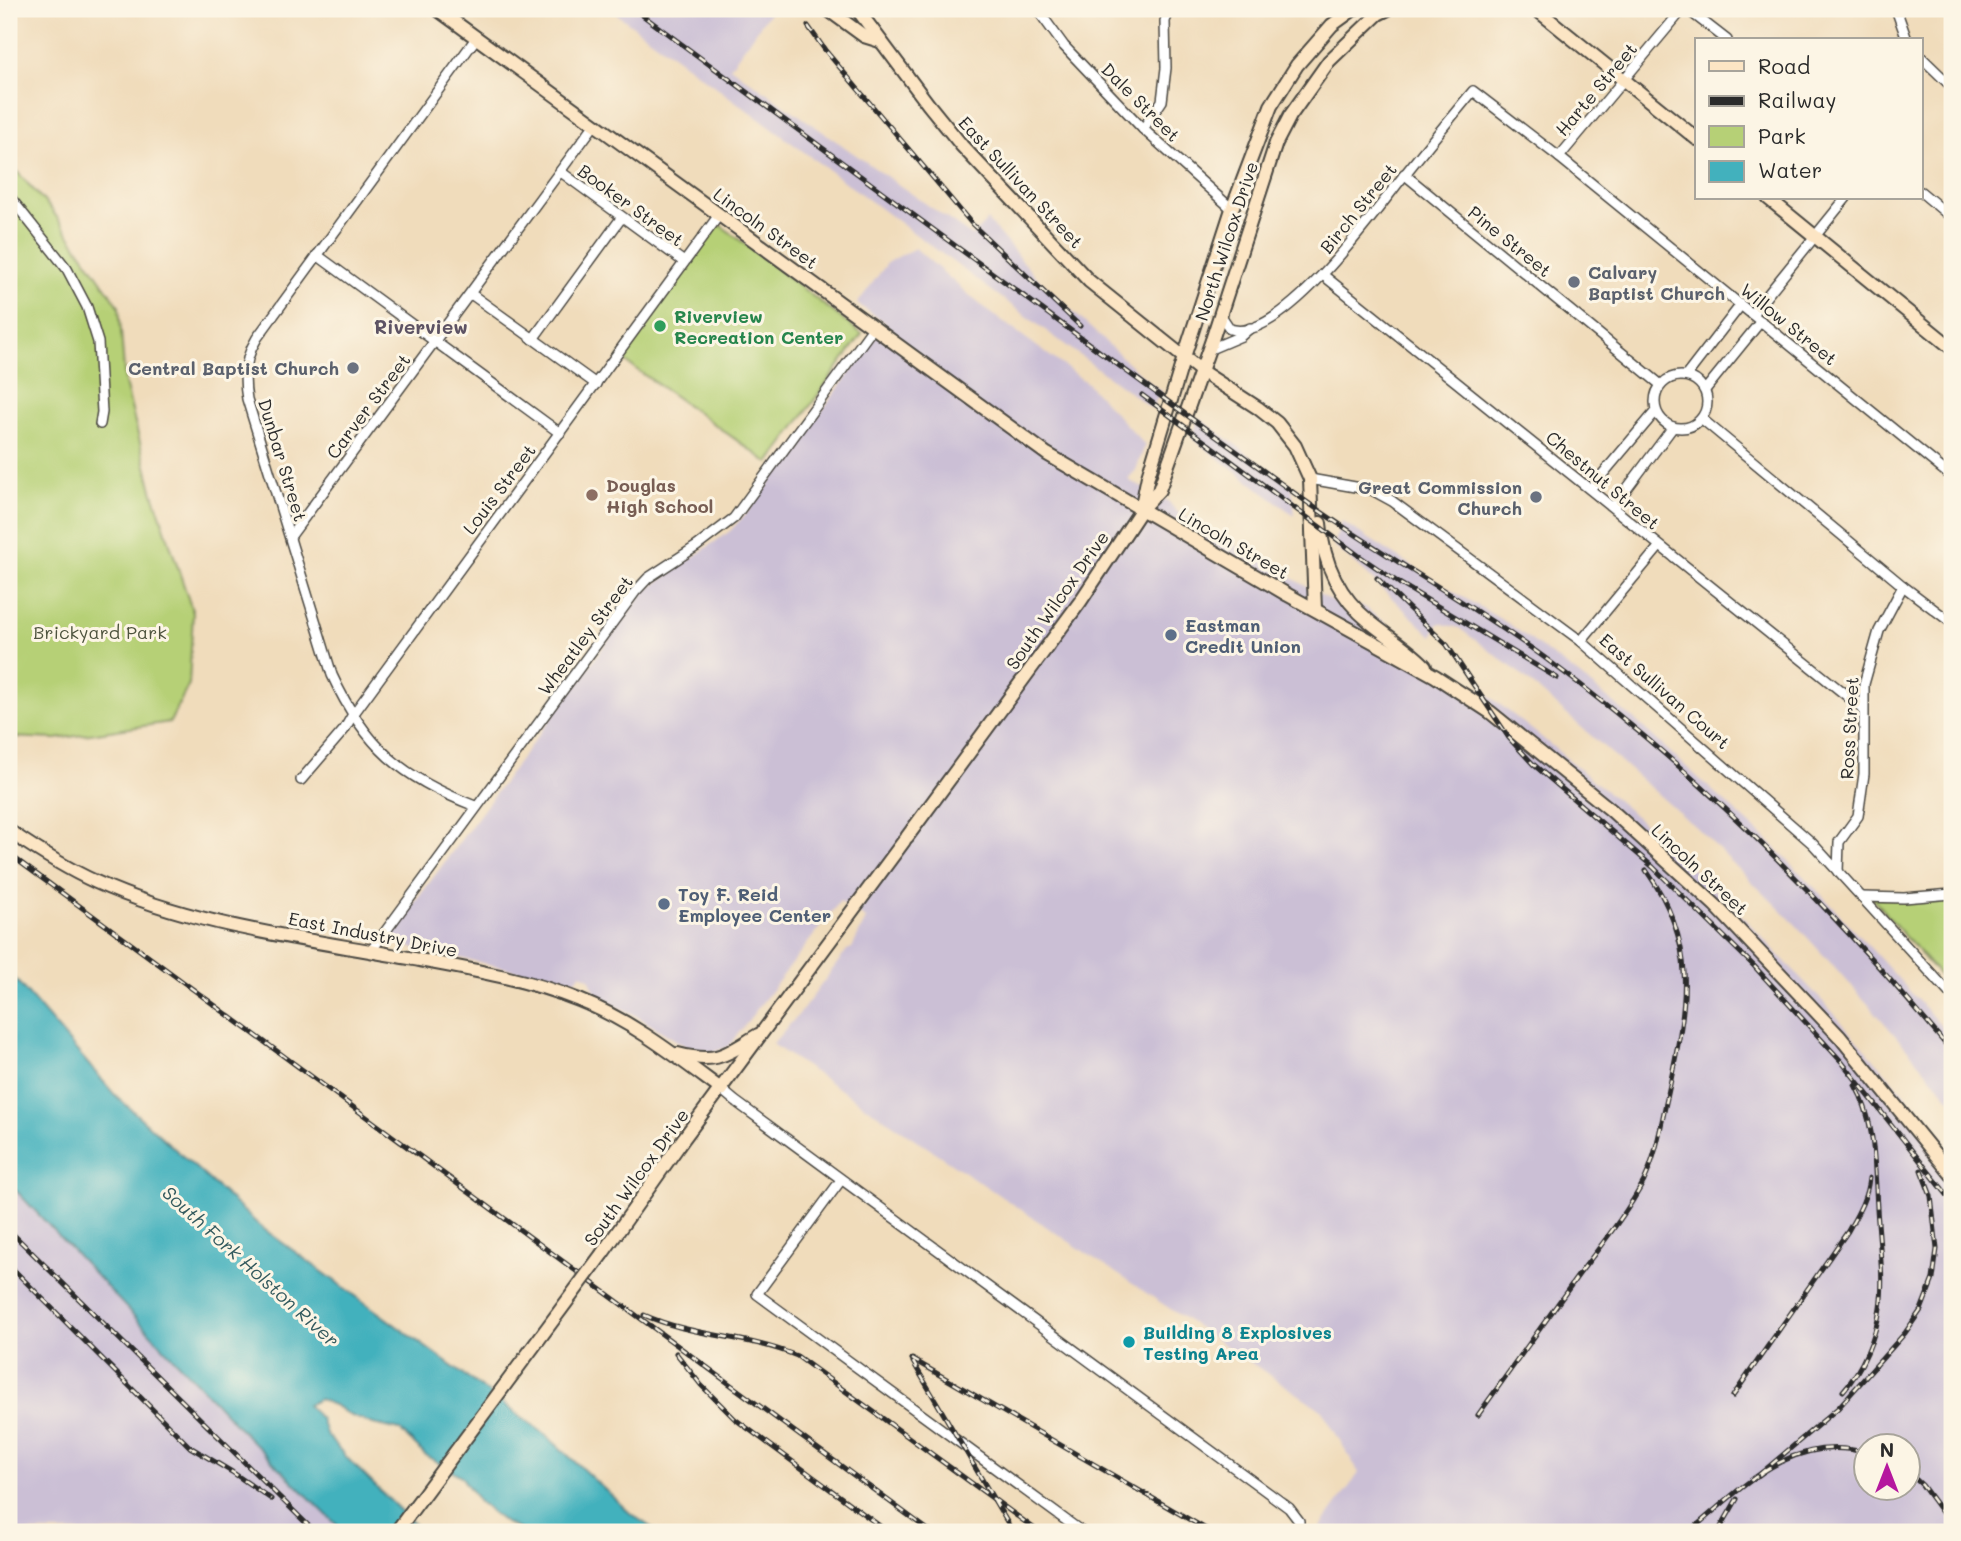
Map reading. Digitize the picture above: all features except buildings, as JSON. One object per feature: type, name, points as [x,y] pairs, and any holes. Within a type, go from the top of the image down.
[{"type":"main road","name":"Lincoln Street","points":[[437,9],[1047,454],[1434,676],[1490,712],[1556,763],[1715,905],[1840,1037],[1952,1175]]},
{"type":"main road","points":[[827,9],[864,36],[880,41]]},
{"type":"main road","name":"East Sullivan Street","points":[[857,9],[962,146],[1043,233],[1089,281],[1184,357]]},
{"type":"main road","name":"North Wilcox Drive","points":[[1184,357],[1233,209],[1271,106],[1293,72],[1332,25],[1353,9]]},
{"type":"main road","name":"North Wilcox Drive","points":[[1141,510],[1159,490],[1209,350],[1276,143],[1290,116],[1338,52],[1378,14],[1388,9]]},
{"type":"main road","points":[[1536,9],[1695,137]]},
{"type":"main road","points":[[1293,72],[1311,87]]},
{"type":"main road","points":[[1770,200],[1952,348]]},
{"type":"main road","points":[[1233,209],[1249,222]]},
{"type":"main road","points":[[1184,357],[1277,424],[1295,446],[1318,499],[1321,538],[1334,579],[1368,621],[1414,654],[1434,676]]},
{"type":"main road","name":"South Wilcox Drive","points":[[396,1532],[1080,602],[1141,510],[1148,475],[1184,357]]},
{"type":"main road","points":[[1310,479],[1315,609]]},
{"type":"main road","name":"East Industry Drive","points":[[9,831],[96,883],[159,906],[258,930],[505,977],[567,996],[613,1015],[648,1035],[722,1090]]},
{"type":"main road","points":[[670,1052],[698,1059],[711,1059],[726,1054],[765,1031]]},
{"type":"street","name":"Dale Street","points":[[1037,9],[1064,46],[1143,129],[1233,209]]},
{"type":"street","points":[[1143,129],[1162,101],[1166,68],[1166,21],[1170,9]]},
{"type":"street","points":[[1685,9],[1724,38]]},
{"type":"street","name":"Harte Street","points":[[1559,157],[1685,9]]},
{"type":"street","points":[[1896,9],[1906,38]]},
{"type":"street","name":"Dunbar Street","points":[[475,806],[441,793],[405,771],[374,743],[352,716],[332,675],[247,399],[245,374],[251,349],[477,37]]},
{"type":"street","points":[[1923,59],[1952,87]]},
{"type":"street","name":"Willow Street","points":[[1474,91],[1952,477]]},
{"type":"street","name":"Birch Street","points":[[1209,350],[1241,336],[1290,306],[1323,275],[1474,91]]},
{"type":"street","name":"Carver Street","points":[[290,537],[595,124]]},
{"type":"street","name":"Booker Street","points":[[561,172],[684,262]]},
{"type":"street","name":"Pine Street","points":[[1404,174],[1661,384]]},
{"type":"street","points":[[1923,194],[1952,218]]},
{"type":"street","points":[[9,196],[67,269],[87,307],[98,342],[102,412],[100,424]]},
{"type":"street","points":[[1752,314],[1844,200]]},
{"type":"street","name":"Louis Street","points":[[300,780],[344,730],[719,215]]},
{"type":"street","points":[[533,338],[622,217]]},
{"type":"street","points":[[317,255],[560,433]]},
{"type":"street","name":"Chestnut Street","points":[[1323,275],[1614,506],[1659,547],[1862,708]]},
{"type":"street","points":[[471,294],[596,384]]},
{"type":"street","points":[[1686,376],[1740,306]]},
{"type":"street","points":[[1220,314],[1230,329],[1252,327]]},
{"type":"street","points":[[1705,390],[1761,321]]},
{"type":"street","name":"Wheatley Street","points":[[371,951],[475,806],[635,592],[648,578],[734,518],[873,328]]},
{"type":"street","points":[[1686,376],[1694,378],[1705,390],[1708,405],[1702,419],[1689,427],[1673,427],[1660,418],[1656,411],[1655,397],[1661,384],[1668,379],[1686,376]]},
{"type":"street","points":[[1590,489],[1656,411]]},
{"type":"street","points":[[1702,419],[1902,586],[1952,623]]},
{"type":"street","points":[[1614,506],[1673,427]]},
{"type":"street","name":"East Sullivan Court","points":[[1310,479],[1372,490],[1392,501],[1581,641],[1812,843],[1952,996]]},
{"type":"street","points":[[1581,641],[1659,547]]},
{"type":"street","name":"Ross Street","points":[[1838,872],[1839,842],[1858,816],[1864,774],[1864,684],[1879,631],[1902,586]]},
{"type":"street","points":[[1862,897],[1904,898],[1952,894]]},
{"type":"street","points":[[722,1090],[1289,1508],[1299,1521],[1299,1532]]},
{"type":"street","points":[[841,1180],[757,1294],[1082,1532]]},
{"type":"shaded area","points":[[610,9],[772,9],[730,67],[972,236],[987,220],[1040,281],[1153,386],[1162,391],[1151,408]]},
{"type":"shaded area","points":[[915,248],[983,307],[1087,383],[1145,445],[1136,470],[1128,479],[1130,481],[1168,501],[1176,511],[1351,612],[1363,606],[1440,665],[1489,696],[1630,811],[1744,918],[1829,1008],[1902,1091],[1952,1157],[1952,1532],[1317,1532],[1359,1473],[1322,1410],[772,1044],[801,1012],[847,950],[852,948],[866,919],[840,901],[728,1047],[710,1053],[695,1052],[630,1012],[598,998],[589,978],[581,974],[575,980],[560,983],[532,974],[387,942],[385,938],[389,931],[393,932],[644,592],[730,531],[752,507],[886,323],[857,304],[888,262]]},
{"type":"shaded area","points":[[1199,418],[1292,486],[1295,516],[1192,438]]},
{"type":"shaded area","points":[[1341,521],[1509,624],[1576,673],[1636,721],[1781,853],[1952,1038],[1952,1101],[1796,925],[1700,831],[1517,671],[1459,628],[1439,623],[1432,636],[1334,546]]},
{"type":"shaded area","points":[[9,1183],[245,1434],[344,1532],[9,1532]]},
{"type":"green space","name":"Brickyard Park","points":[[9,163],[51,209],[119,306],[125,383],[152,490],[193,613],[189,684],[170,722],[56,739],[9,737]]},
{"type":"green space","points":[[719,224],[862,334],[769,463],[619,357]]},
{"type":"green space","points":[[1952,894],[1952,990],[1871,897]]},
{"type":"water","name":"South Fork Holston River","points":[[9,972],[114,1094],[261,1227],[546,1435],[631,1514],[658,1532],[525,1532],[505,1523],[479,1502],[461,1476],[425,1455],[400,1430],[349,1415],[319,1399],[307,1405],[321,1419],[327,1436],[422,1532],[344,1532],[245,1434],[9,1183]]},
{"type":"railway","points":[[634,9],[1297,495],[1358,537],[1515,636],[1601,701],[1656,746],[1761,842],[1859,945],[1952,1052]]},
{"type":"railway","points":[[808,26],[825,50],[972,224],[1080,326]]},
{"type":"railway","points":[[1142,395],[1399,583],[1557,678]]},
{"type":"railway","points":[[1377,578],[1447,645],[1509,738],[1533,764],[1653,867],[1754,966],[1841,1061],[1952,1201]]},
{"type":"railway","points":[[9,854],[931,1532]]},
{"type":"railway","points":[[1478,1415],[1621,1218],[1644,1181],[1652,1160],[1680,1034],[1684,979],[1682,952],[1675,926],[1663,898],[1646,870]]},
{"type":"railway","points":[[1843,1391],[1862,1363],[1872,1341],[1882,1287],[1871,1134],[1868,1117],[1855,1085]]},
{"type":"railway","points":[[1759,1475],[1838,1408],[1905,1333],[1921,1310],[1933,1279],[1937,1249],[1931,1196],[1921,1170]]},
{"type":"railway","points":[[1733,1396],[1848,1231],[1859,1212],[1869,1178]]},
{"type":"railway","points":[[9,1230],[315,1532]]},
{"type":"railway","points":[[9,1265],[190,1447],[271,1499]]},
{"type":"railway","points":[[644,1315],[682,1328],[759,1344],[797,1356],[1039,1532]]},
{"type":"railway","points":[[676,1353],[701,1385],[735,1419],[888,1532]]},
{"type":"railway","points":[[912,1359],[1211,1532]]},
{"type":"railway","points":[[913,1362],[1013,1532]]},
{"type":"railway","points":[[1689,1532],[1749,1482],[1791,1457],[1815,1450],[1853,1451]]},
{"type":"railway","points":[[1923,1486],[1952,1526]]},
{"type":"railway","points":[[1718,1532],[1737,1499]]},
{"type":"place","name":"Calvary Baptist Church","points":[[1574,282]]},
{"type":"place","name":"Riverview Recreation Center","points":[[660,326]]},
{"type":"place","name":"Central Baptist Church","points":[[353,368]]},
{"type":"place","name":"Douglas High School","points":[[592,495]]},
{"type":"place","name":"Great Commission Church","points":[[1536,497]]},
{"type":"place","name":"Eastman Credit Union","points":[[1171,635]]},
{"type":"place","name":"Toy F. Reid Employee Center","points":[[664,904]]},
{"type":"place","name":"Building 8 Explosives Testing Area","points":[[1129,1342]]},
{"type":"district","name":"Riverview","points":[[421,326]]}]
